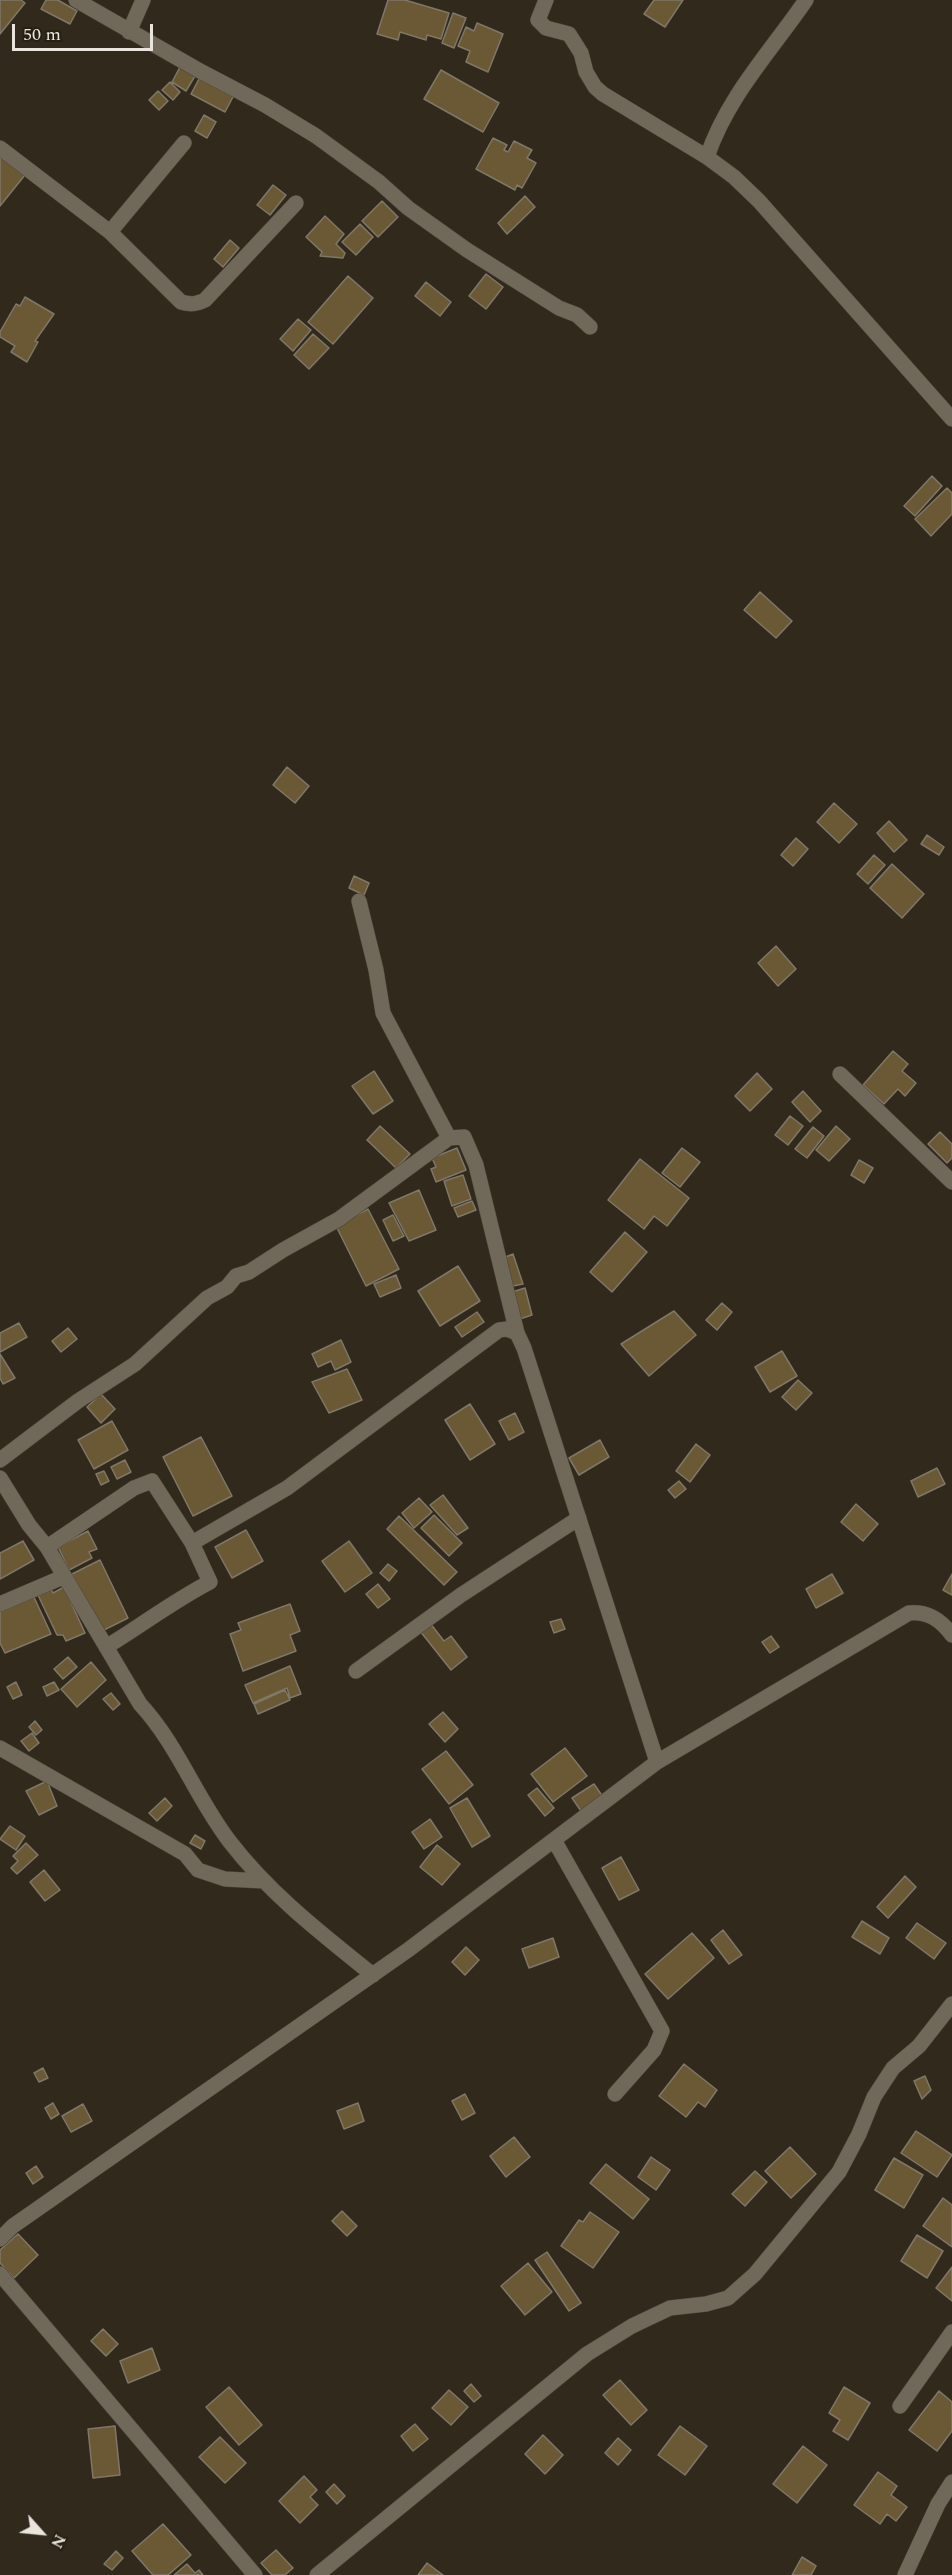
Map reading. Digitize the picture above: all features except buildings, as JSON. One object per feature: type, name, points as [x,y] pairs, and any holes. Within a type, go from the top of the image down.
[{"type":"street","points":[[76,0],[129,32],[265,105],[316,136],[379,182],[408,208],[467,250],[550,302],[577,315],[590,327]]},
{"type":"street","points":[[129,32],[143,0]]},
{"type":"street","points":[[546,0],[538,20],[546,28],[569,34],[576,44],[586,72],[595,87],[679,142],[707,157],[734,177],[759,201],[952,419]]},
{"type":"street","points":[[707,157],[714,135],[726,112],[806,0]]},
{"type":"street","points":[[110,232],[184,143]]},
{"type":"street","points":[[0,148],[110,232],[181,302],[196,304],[205,300],[296,203]]},
{"type":"street","points":[[359,901],[376,970],[383,1013],[449,1138]]},
{"type":"street","points":[[840,1074],[952,1182]]},
{"type":"street","points":[[0,1460],[60,1414],[135,1364],[207,1298],[227,1287],[236,1276],[249,1272],[339,1219],[449,1138],[464,1137],[476,1165],[517,1333],[524,1348],[657,1762]]},
{"type":"street","points":[[192,1543],[287,1488],[499,1330],[507,1329],[517,1333]]},
{"type":"street","points":[[0,1478],[29,1525],[47,1547],[140,1704],[159,1724],[228,1840],[294,1912],[373,1975]]},
{"type":"street","points":[[47,1547],[134,1488],[152,1481],[192,1543],[210,1582],[182,1596],[106,1647]]},
{"type":"street","points":[[356,1671],[461,1595],[579,1518]]},
{"type":"street","points":[[0,1604],[63,1577]]},
{"type":"street","points":[[0,2239],[13,2226],[373,1975],[657,1762],[909,1613],[923,1612],[937,1619],[952,1635]]},
{"type":"street","points":[[0,1748],[186,1854],[198,1870],[225,1879],[264,1881]]},
{"type":"street","points":[[554,1840],[662,2031],[654,2050],[615,2094]]},
{"type":"street","points":[[317,2575],[333,2559],[587,2354],[632,2326],[670,2308],[706,2304],[728,2298],[735,2292],[755,2274],[839,2172],[859,2134],[874,2097],[893,2068],[919,2046],[952,2004]]},
{"type":"street","points":[[0,2274],[255,2575]]},
{"type":"street","points":[[900,2406],[952,2332]]},
{"type":"street","points":[[905,2575],[938,2504],[952,2482]]}]
